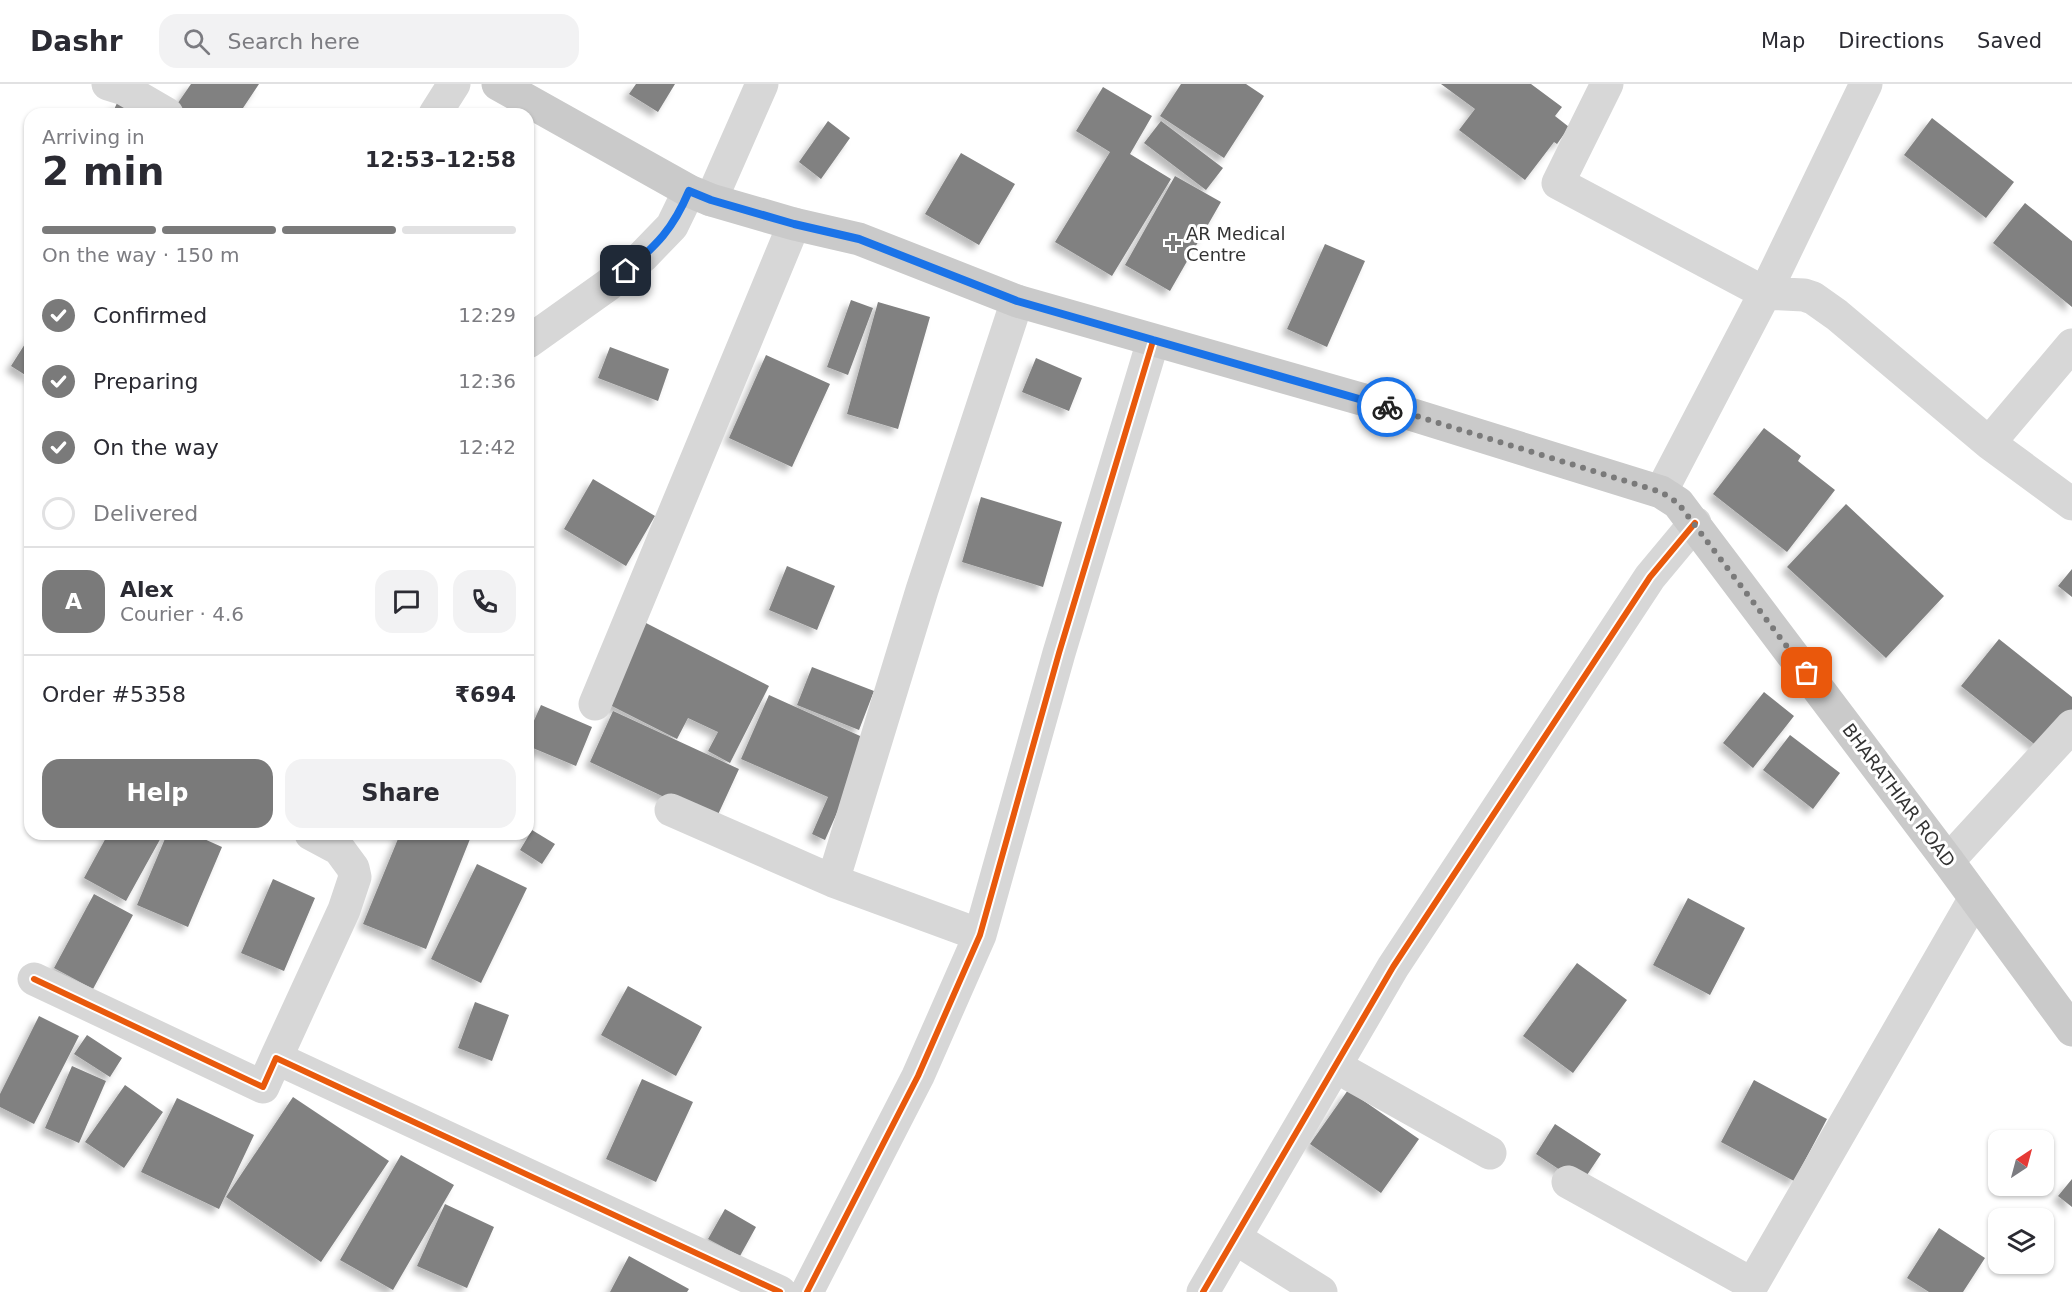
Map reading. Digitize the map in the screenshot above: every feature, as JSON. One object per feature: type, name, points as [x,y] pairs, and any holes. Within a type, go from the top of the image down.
[{"type":"main road","name":"BHARATHIAR ROAD","points":[[498,84],[700,196],[794,224],[859,239],[1017,301],[1368,401],[1661,492],[1678,503],[1695,523],[2072,1030]]},
{"type":"street","points":[[108,84],[124,90],[156,108]]},
{"type":"street","points":[[439,108],[454,84]]},
{"type":"street","points":[[534,338],[608,285],[643,256],[700,196],[762,84]]},
{"type":"street","points":[[1607,84],[1558,183],[1765,293],[1797,294],[1813,298],[1837,315],[1989,443],[2072,504]]},
{"type":"street","points":[[1661,492],[1765,293],[1866,84]]},
{"type":"street","points":[[595,704],[794,224]]},
{"type":"street","points":[[833,881],[922,591],[1017,301]]},
{"type":"street","points":[[807,1292],[918,1076],[980,935],[1059,653],[1153,340]]},
{"type":"street","points":[[1989,443],[2072,345]]},
{"type":"street","points":[[1203,1292],[1400,957],[1650,577],[1695,523]]},
{"type":"street","points":[[1948,861],[2072,726]]},
{"type":"street","points":[[671,810],[833,881],[980,935]]},
{"type":"street","points":[[34,979],[263,1088],[344,910],[355,877],[353,868],[339,849],[322,840]]},
{"type":"street","points":[[1568,1182],[1750,1288],[1975,898]]},
{"type":"street","points":[[276,1058],[780,1292]]},
{"type":"street","points":[[1335,1066],[1490,1153]]},
{"type":"street","points":[[1234,1238],[1321,1292]]},
{"type":"building","points":[[191,84],[259,84],[243,108],[174,108]]},
{"type":"building","points":[[636,84],[675,84],[658,112],[629,94]]},
{"type":"building","points":[[1181,84],[1246,84],[1264,96],[1224,158],[1160,116]]},
{"type":"building","points":[[1441,84],[1531,84],[1562,107],[1555,116],[1569,127],[1557,144],[1554,142],[1525,180],[1459,130],[1475,109]]},
{"type":"building","points":[[1103,87],[1152,116],[1130,154],[1171,179],[1112,276],[1055,242],[1110,152],[1076,131]]},
{"type":"building","points":[[117,103],[126,108],[115,108]]},
{"type":"building","points":[[1932,118],[2014,182],[1986,218],[1904,155]]},
{"type":"building","points":[[828,121],[850,138],[821,179],[799,162]]},
{"type":"building","points":[[1161,121],[1223,168],[1206,190],[1144,143]]},
{"type":"building","points":[[961,153],[1015,184],[979,245],[925,214]]},
{"type":"building","points":[[1175,176],[1221,202],[1170,291],[1125,265]]},
{"type":"building","points":[[2025,203],[2072,241],[2072,307],[1993,243]]},
{"type":"building","points":[[1325,244],[1365,261],[1327,347],[1287,329]]},
{"type":"building","points":[[851,300],[873,308],[848,375],[827,367]]},
{"type":"building","points":[[878,302],[930,317],[898,429],[847,414]]},
{"type":"building","points":[[24,345],[24,374],[11,366]]},
{"type":"building","points":[[610,347],[669,369],[658,401],[598,378]]},
{"type":"building","points":[[766,355],[830,384],[792,467],[729,438]]},
{"type":"building","points":[[1036,358],[1082,378],[1069,411],[1022,392]]},
{"type":"building","points":[[1764,428],[1801,456],[1798,461],[1835,490],[1787,552],[1713,494]]},
{"type":"building","points":[[593,479],[655,516],[626,566],[564,529]]},
{"type":"building","points":[[981,497],[1062,522],[1043,587],[962,562]]},
{"type":"building","points":[[1846,504],[1944,596],[1886,658],[1787,567]]},
{"type":"building","points":[[787,566],[835,586],[817,630],[769,610]]},
{"type":"building","points":[[2072,569],[2072,597],[2058,586]]},
{"type":"building","points":[[646,623],[769,686],[730,763],[708,751],[718,732],[688,718],[677,739],[606,703]]},
{"type":"building","points":[[1999,639],[2072,697],[2072,715],[2043,751],[1961,686]]},
{"type":"building","points":[[812,667],[874,691],[859,730],[797,705]]},
{"type":"building","points":[[1764,692],[1794,716],[1753,768],[1723,743]]},
{"type":"building","points":[[769,695],[869,740],[825,840],[812,834],[828,797],[741,759]]},
{"type":"building","points":[[541,705],[592,727],[576,766],[534,748],[534,721]]},
{"type":"building","points":[[613,711],[739,769],[715,821],[590,762]]},
{"type":"building","points":[[1790,735],[1840,773],[1813,809],[1763,770]]},
{"type":"building","points":[[534,831],[555,844],[542,864],[520,850],[526,840],[534,840]]},
{"type":"building","points":[[105,840],[160,840],[126,901],[84,878]]},
{"type":"building","points":[[164,840],[206,840],[222,847],[188,927],[137,905]]},
{"type":"building","points":[[398,840],[470,840],[426,949],[363,924]]},
{"type":"building","points":[[477,864],[527,888],[481,983],[431,959]]},
{"type":"building","points":[[273,879],[315,898],[284,971],[241,953]]},
{"type":"building","points":[[94,894],[133,915],[93,989],[54,968]]},
{"type":"building","points":[[1688,898],[1745,928],[1710,995],[1653,965]]},
{"type":"building","points":[[1577,963],[1627,1000],[1573,1073],[1523,1036]]},
{"type":"building","points":[[628,986],[702,1027],[676,1076],[601,1035]]},
{"type":"building","points":[[475,1002],[509,1015],[492,1061],[458,1048]]},
{"type":"building","points":[[39,1016],[79,1036],[34,1124],[0,1107],[0,1094]]},
{"type":"building","points":[[87,1035],[122,1058],[110,1077],[74,1054]]},
{"type":"building","points":[[72,1066],[106,1081],[79,1143],[45,1128]]},
{"type":"building","points":[[642,1079],[693,1102],[656,1182],[606,1159]]},
{"type":"building","points":[[1754,1080],[1827,1119],[1794,1181],[1721,1142]]},
{"type":"building","points":[[125,1085],[163,1112],[124,1168],[85,1142]]},
{"type":"building","points":[[1348,1090],[1419,1139],[1381,1193],[1310,1144]]},
{"type":"building","points":[[293,1097],[389,1161],[321,1262],[226,1197]]},
{"type":"building","points":[[177,1098],[254,1135],[219,1209],[141,1172]]},
{"type":"building","points":[[1555,1124],[1601,1154],[1581,1184],[1536,1154]]},
{"type":"building","points":[[401,1155],[454,1185],[393,1290],[340,1260]]},
{"type":"building","points":[[2072,1179],[2072,1207],[2058,1196]]},
{"type":"building","points":[[445,1204],[494,1227],[467,1288],[417,1266]]},
{"type":"building","points":[[725,1209],[756,1227],[740,1256],[708,1239]]},
{"type":"building","points":[[1939,1228],[1985,1258],[1963,1292],[1929,1292],[1907,1278]]},
{"type":"building","points":[[629,1256],[689,1289],[687,1292],[610,1292]]},
{"type":"cycle path","points":[[807,1292],[918,1076],[980,935],[1059,653],[1153,341]]},
{"type":"cycle path","points":[[1203,1292],[1393,967],[1650,577],[1695,523]]},
{"type":"cycle path","points":[[34,979],[263,1087],[276,1058],[780,1292]]},
{"type":"way so far","points":[[1387,407],[1661,492],[1678,503],[1695,523],[1807,673]]},
{"type":"place","name":"AR Medical Centre","points":[[1173,243]]},
{"type":"route","points":[[626,271],[662,238],[672,225],[689,191],[711,200],[794,224],[859,239],[1017,301],[1387,407]]}]
